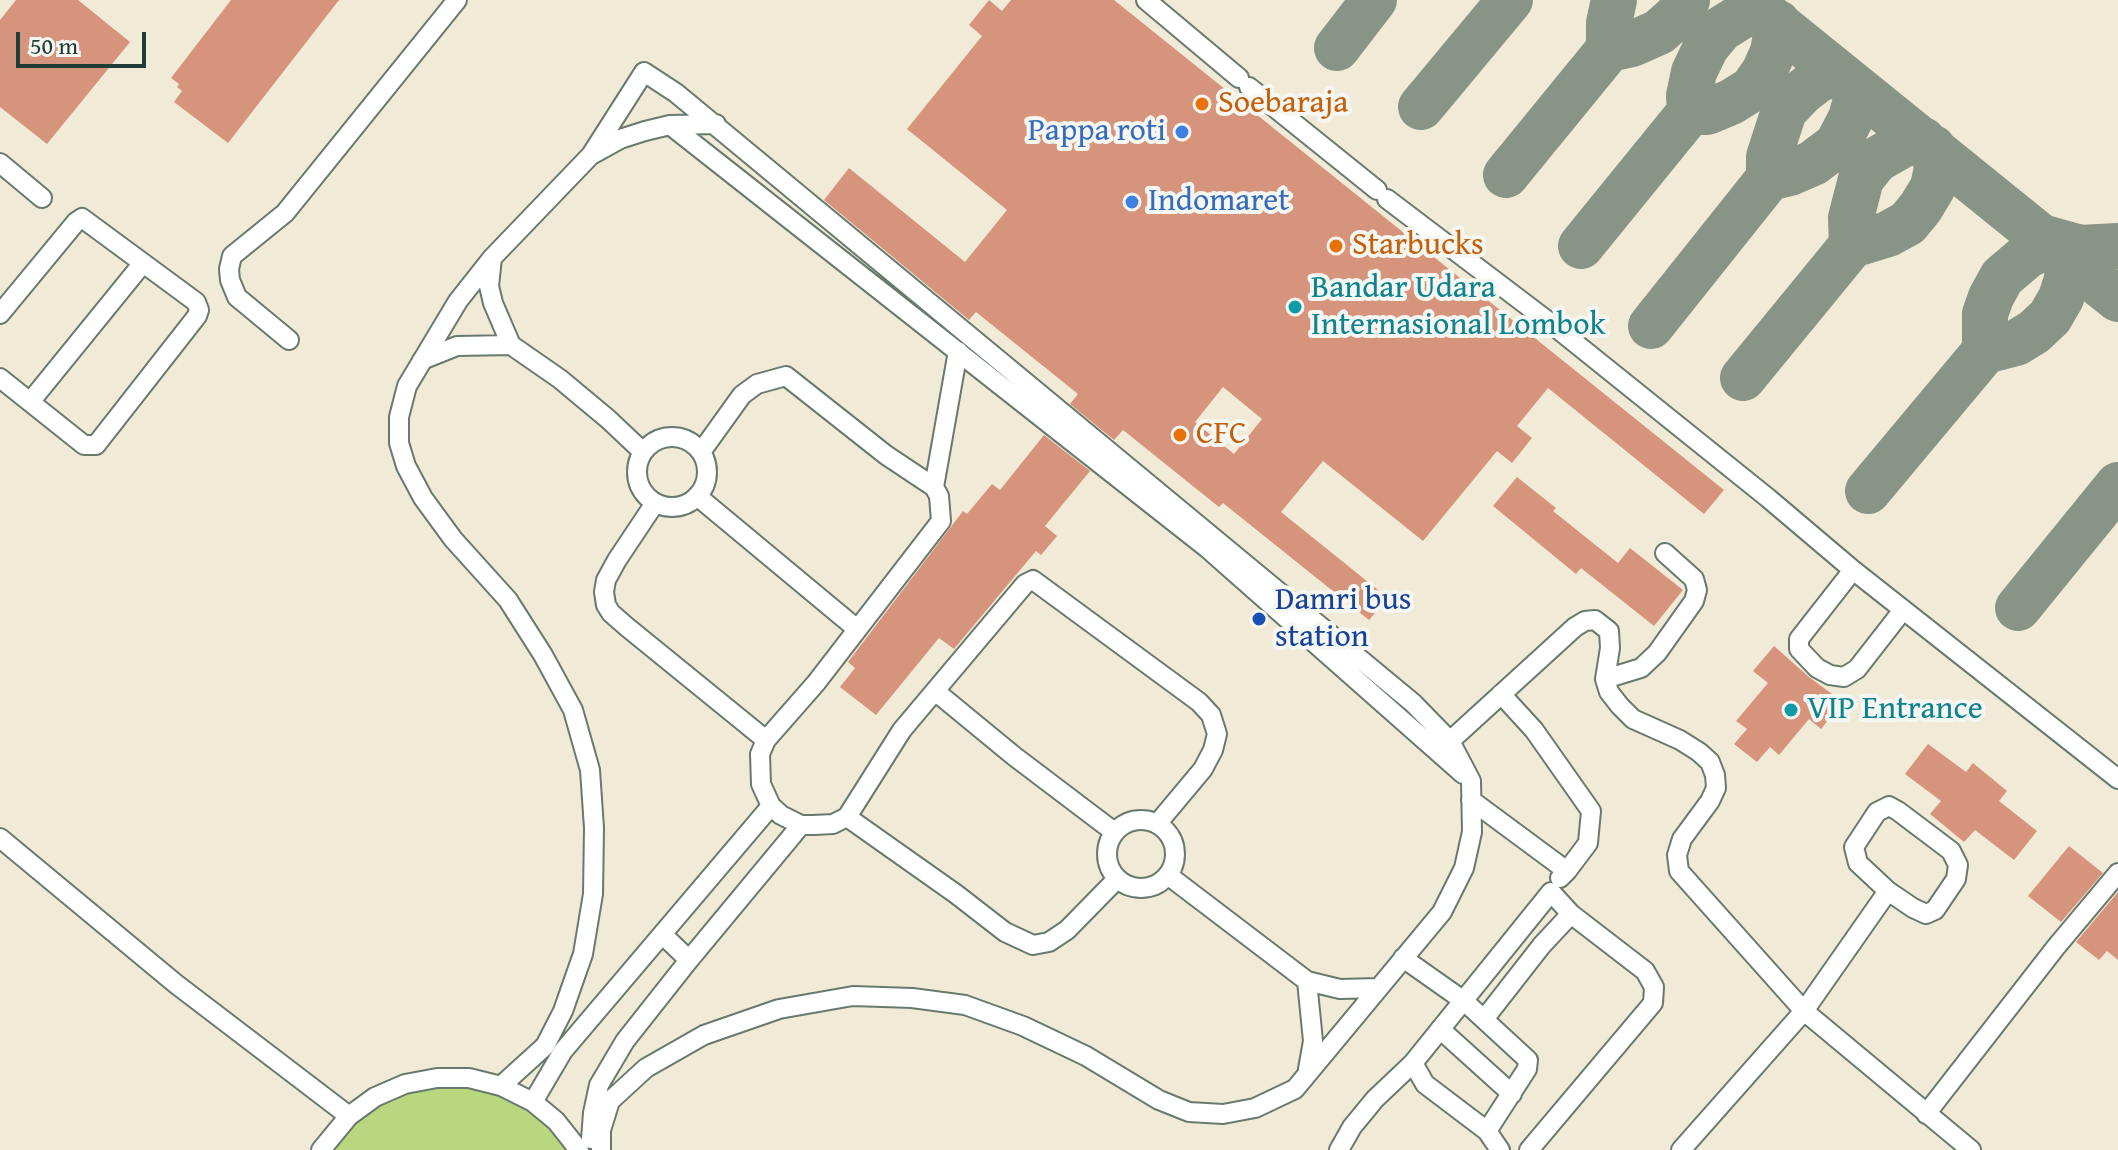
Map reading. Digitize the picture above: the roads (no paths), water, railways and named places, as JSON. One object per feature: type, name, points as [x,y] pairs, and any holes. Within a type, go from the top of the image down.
[{"type":"street","points":[[289,340],[237,297],[230,280],[232,256],[285,213],[457,0]]},
{"type":"street","points":[[1146,0],[1382,195],[1549,322],[1853,570],[2118,779]]},
{"type":"street","points":[[501,1086],[545,1046],[563,1011],[583,954],[593,894],[594,828],[590,770],[573,710],[543,655],[508,600],[453,539],[423,498],[406,466],[399,443],[399,417],[407,386],[458,301],[492,258],[591,155],[644,72],[716,124],[1413,703],[1450,741],[1471,790],[1472,832],[1464,868],[1442,912],[1295,1089],[1255,1108],[1223,1114],[1189,1112],[1159,1100],[1086,1056],[1023,1026],[965,1005],[912,998],[853,996],[779,1009],[749,1019],[704,1035],[646,1068],[610,1101],[601,1130],[601,1150]]},
{"type":"street","points":[[591,155],[620,139],[670,125],[716,124]]},
{"type":"street","points":[[670,125],[1207,548],[1471,790],[1567,871]]},
{"type":"street","points":[[0,163],[42,198]]},
{"type":"street","points":[[0,314],[82,218],[196,302],[199,310],[96,445],[84,445],[0,378]]},
{"type":"street","points":[[492,258],[489,286],[499,321],[511,345],[560,379],[643,452]]},
{"type":"street","points":[[30,402],[143,263]]},
{"type":"street","points":[[422,360],[457,346],[511,345]]},
{"type":"street","points":[[934,487],[958,351]]},
{"type":"street","points":[[701,452],[742,395],[757,384],[786,376],[886,455],[934,487],[939,496],[941,521],[811,690],[766,740],[760,754],[761,784],[771,806],[781,815],[801,825],[833,824],[847,817],[902,730],[1031,580],[1199,702],[1211,715],[1217,734],[1213,750],[1203,769],[1157,824]]},
{"type":"street","points":[[672,437],[688,441],[701,452],[707,467],[705,483],[697,496],[685,505],[670,507],[655,503],[641,490],[636,471],[643,452],[655,441],[672,437]]},
{"type":"street","points":[[697,496],[857,629]]},
{"type":"street","points":[[655,503],[606,580],[606,605],[619,620],[766,740]]},
{"type":"street","points":[[1605,679],[1641,668],[1657,653],[1694,601],[1697,590],[1694,579],[1665,553]]},
{"type":"street","points":[[1853,570],[1799,639],[1799,649],[1817,668],[1830,675],[1844,677],[1857,669],[1903,610]]},
{"type":"street","points":[[1450,741],[1566,634],[1585,621],[1595,620],[1609,631],[1610,648],[1605,679],[1609,692],[1633,719],[1680,740],[1710,762],[1715,775],[1716,788],[1710,801],[1682,839],[1677,855],[1679,871],[1804,1011],[1971,1150]]},
{"type":"street","points":[[935,691],[1113,831]]},
{"type":"street","points":[[1339,1150],[1367,1108],[1413,1063],[1588,843],[1591,811],[1534,730],[1501,694]]},
{"type":"street","points":[[533,1102],[563,1051],[771,806]]},
{"type":"street","points":[[1889,806],[1951,851],[1958,865],[1958,873],[1935,910],[1926,914],[1888,891],[1858,863],[1854,847],[1877,812],[1889,806]]},
{"type":"street","points":[[847,817],[1005,932],[1033,945],[1049,942],[1067,930],[1117,879]]},
{"type":"street","points":[[1137,820],[1157,824],[1170,835],[1176,847],[1176,861],[1169,876],[1159,885],[1144,889],[1129,887],[1117,879],[1107,863],[1107,846],[1113,831],[1137,820]]},
{"type":"street","points":[[590,1150],[599,1085],[625,1041],[801,825]]},
{"type":"street","points":[[0,838],[176,984],[349,1116]]},
{"type":"street","points":[[1926,1114],[2118,873]]},
{"type":"street","points":[[1169,876],[1307,981],[1340,989],[1378,988]]},
{"type":"street","points":[[1681,1150],[1804,1011],[1888,891]]},
{"type":"street","points":[[1529,1150],[1653,1003],[1654,987],[1645,971],[1571,914],[1551,892]]},
{"type":"street","points":[[1485,1018],[1542,945],[1571,914]]},
{"type":"street","points":[[663,935],[689,960]]},
{"type":"street","points":[[1403,958],[1485,1018],[1528,1060],[1527,1069],[1487,1131]]},
{"type":"street","points":[[1307,981],[1313,1041],[1308,1072]]},
{"type":"street","points":[[1440,1029],[1512,1094]]},
{"type":"street","points":[[1413,1063],[1425,1084],[1487,1131],[1500,1150]]},
{"type":"street","points":[[321,1150],[349,1116],[375,1097],[405,1084],[469,1078],[501,1086],[533,1102],[556,1121],[579,1150]]},
{"type":"place","name":"Soebaraja","points":[[1202,104]]},
{"type":"place","name":"Pappa roti","points":[[1182,132]]},
{"type":"place","name":"Indomaret","points":[[1132,202]]},
{"type":"place","name":"Starbucks","points":[[1336,246]]},
{"type":"place","name":"Bandar Udara Internasional Lombok","points":[[1295,307]]},
{"type":"place","name":"CFC","points":[[1180,435]]},
{"type":"place","name":"Damri bus station","points":[[1259,619]]},
{"type":"place","name":"VIP Entrance","points":[[1791,710]]}]
